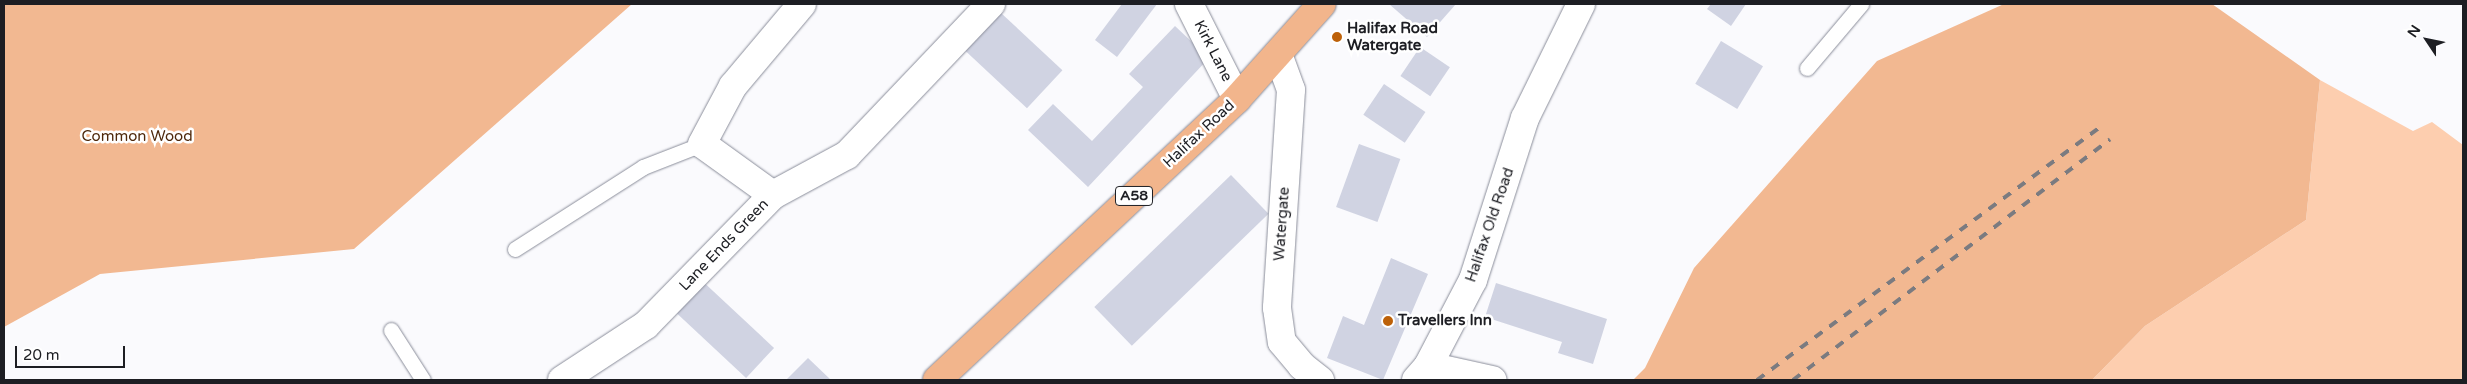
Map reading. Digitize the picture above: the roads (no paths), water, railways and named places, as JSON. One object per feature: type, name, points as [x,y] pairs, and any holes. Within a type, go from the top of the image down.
[{"type":"highway","name":"Halifax Road","points":[[937,380],[1238,99],[1322,4]]},
{"type":"street","points":[[773,195],[702,144],[733,86],[802,4]]},
{"type":"street","name":"Lane Ends Green","points":[[562,380],[646,325],[773,195],[847,155],[991,4]]},
{"type":"street","name":"Kirk Lane","points":[[1189,4],[1238,99]]},
{"type":"street","name":"Halifax Old Road","points":[[1422,373],[1473,280],[1525,118],[1581,4]]},
{"type":"street","name":"Watergate","points":[[1278,54],[1291,90],[1277,308],[1282,342],[1302,366],[1320,380]]},
{"type":"street","points":[[1422,373],[1492,380]]},
{"type":"lane","points":[[1807,68],[1861,4]]},
{"type":"lane","points":[[515,249],[643,167],[702,144]]},
{"type":"lane","points":[[391,330],[423,380]]},
{"type":"railway","points":[[1757,380],[2101,126]]},
{"type":"railway","points":[[1793,380],[2110,139]]},
{"type":"place","name":"Halifax Road Watergate","points":[[1337,37]]},
{"type":"place","name":"Travellers Inn","points":[[1388,321]]},
{"type":"park label","name":"Common Wood","points":[[137,137]]}]
